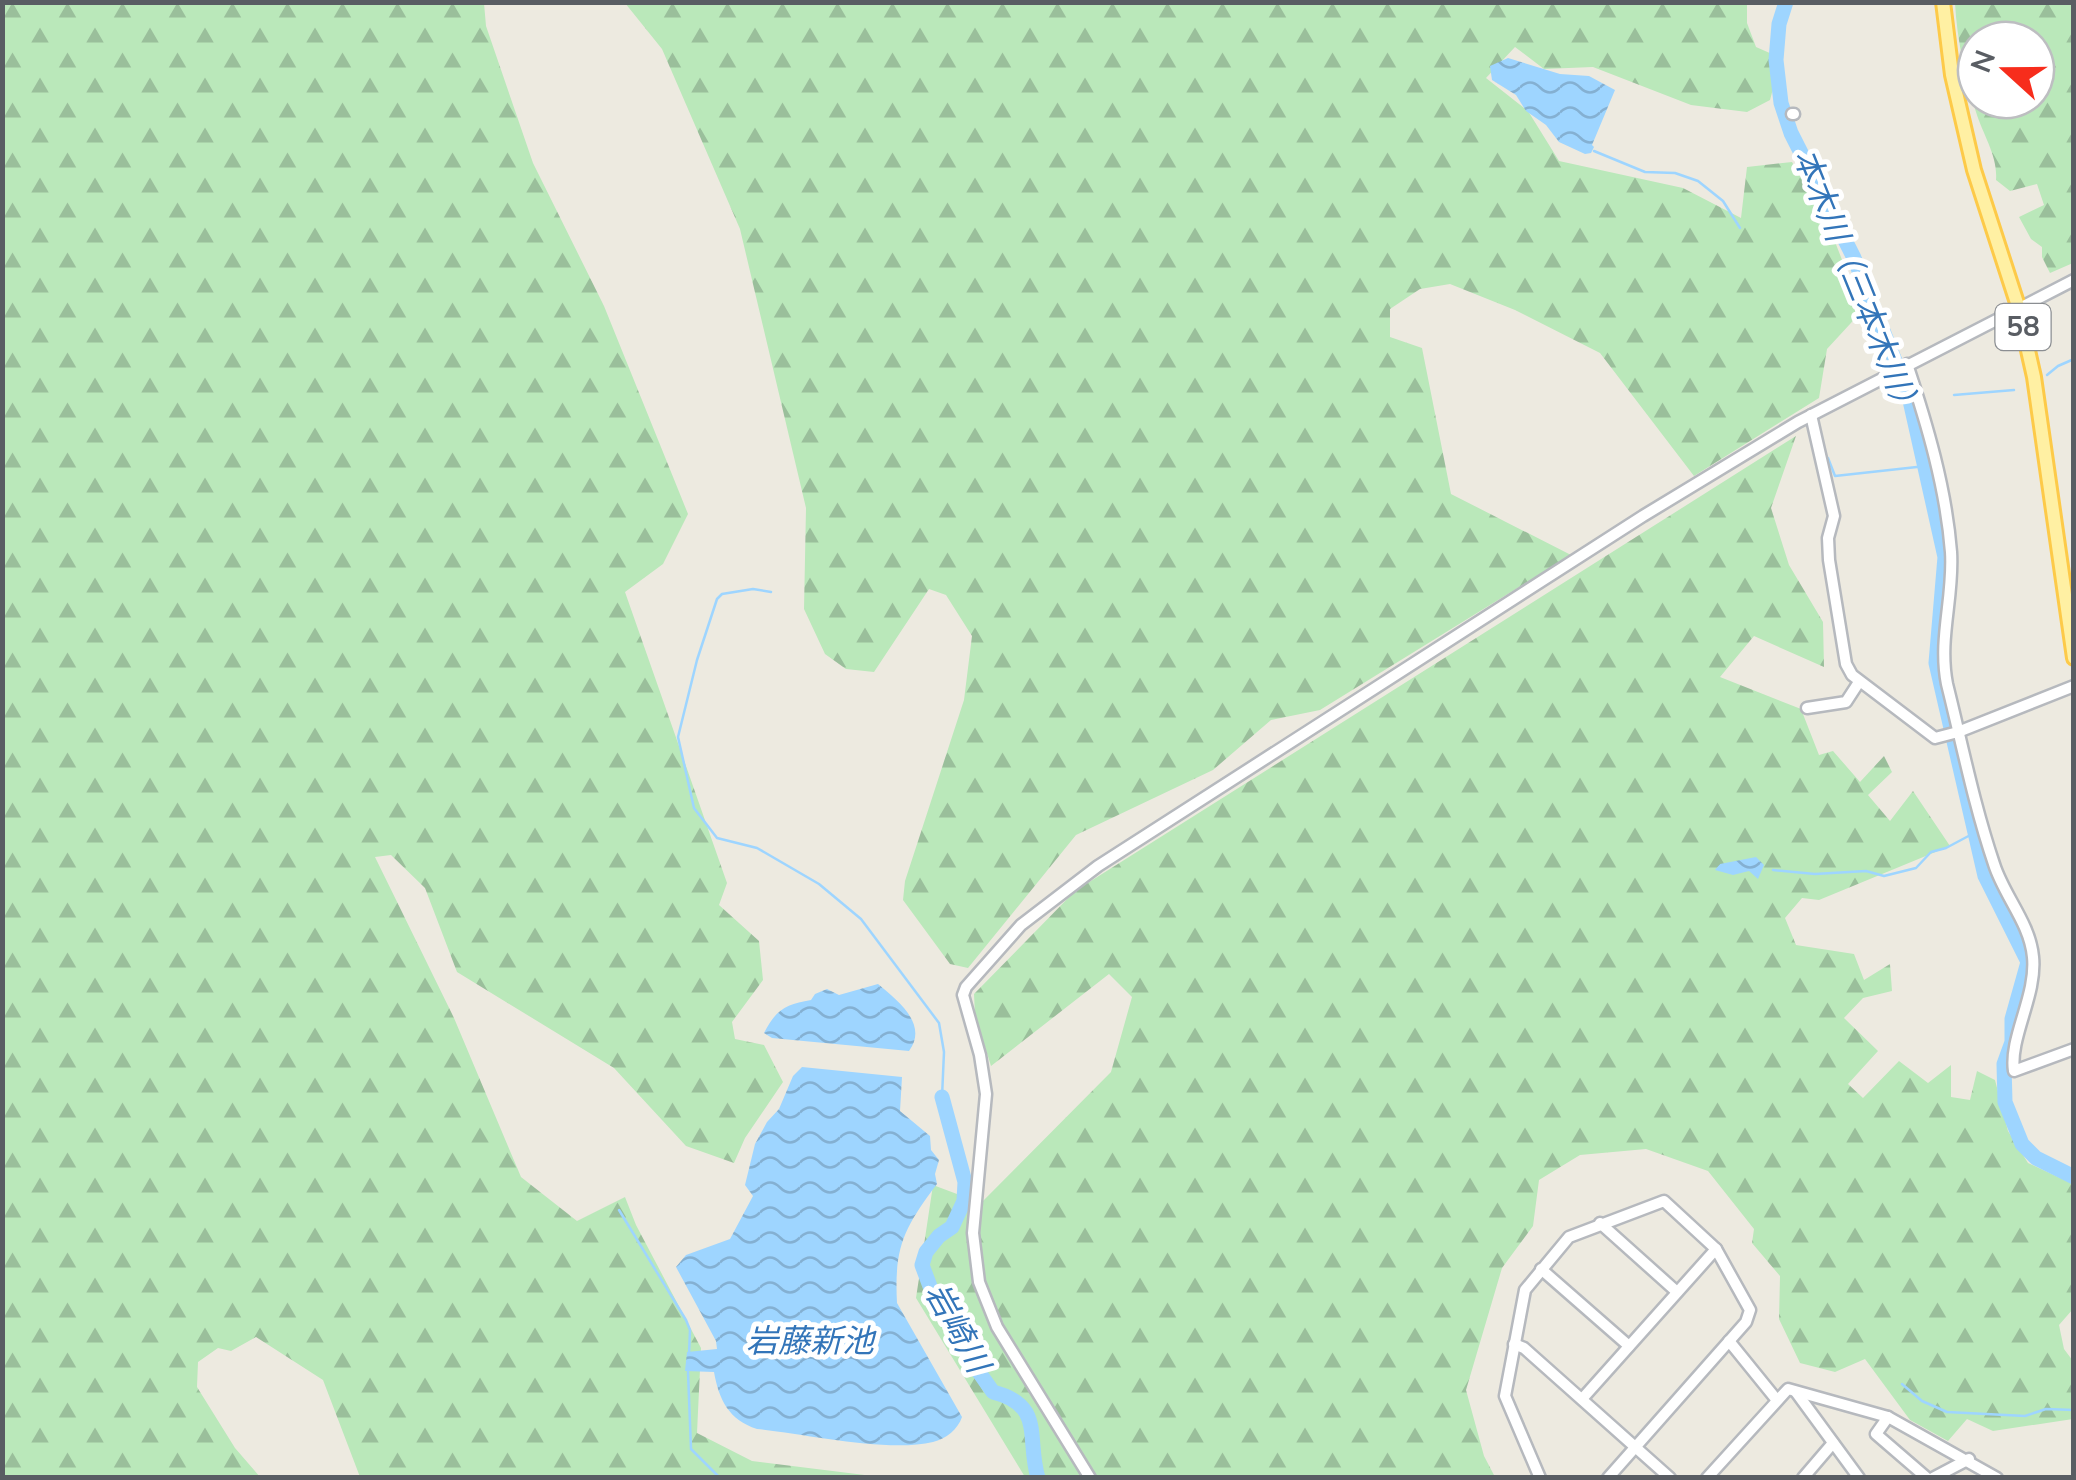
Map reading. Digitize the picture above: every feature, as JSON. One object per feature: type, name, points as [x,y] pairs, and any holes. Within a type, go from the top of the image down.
[{"type":"main road","name":"58","points":[[1943,2],[1949,60],[1970,154],[2018,306],[2034,376],[2074,658]]},
{"type":"street","points":[[1090,1478],[997,1327],[979,1282],[972,1233],[986,1094],[980,1055],[963,1003],[966,987],[1021,926],[1098,866],[1643,516],[1811,415],[2074,280]]},
{"type":"street","points":[[1907,364],[1940,483],[1950,553],[1942,652],[1958,732],[1995,870],[2027,934],[2033,958],[2028,1003],[2013,1057],[2014,1071],[2074,1050]]},
{"type":"street","points":[[1811,415],[1834,516],[1828,538],[1829,560],[1846,664],[1859,682],[1935,738],[2074,686]]},
{"type":"street","points":[[1807,708],[1846,702],[1859,682]]},
{"type":"street","points":[[1540,1478],[1505,1396],[1525,1290],[1569,1237],[1664,1200],[1716,1249],[1750,1310],[1746,1322],[1608,1478]]},
{"type":"street","points":[[1600,1223],[1677,1292]]},
{"type":"street","points":[[1582,1399],[1716,1249]]},
{"type":"street","points":[[1541,1269],[1628,1346]]},
{"type":"street","points":[[1729,1341],[1776,1398]]},
{"type":"street","points":[[1514,1344],[1524,1348],[1670,1478]]},
{"type":"street","points":[[1707,1478],[1788,1388],[1888,1417],[1969,1459],[1996,1478]]},
{"type":"street","points":[[1796,1392],[1859,1478]]},
{"type":"street","points":[[1888,1417],[1876,1434],[1930,1478],[1969,1459]]},
{"type":"street","points":[[1803,1478],[1833,1443]]},
{"type":"green space","points":[[3,3],[484,3],[486,26],[533,163],[604,306],[688,514],[663,564],[625,592],[727,883],[719,905],[759,941],[763,980],[732,1022],[735,1039],[764,1045],[783,1082],[745,1138],[734,1163],[686,1146],[614,1068],[457,972],[425,888],[391,855],[375,857],[454,1018],[521,1177],[577,1221],[625,1197],[701,1348],[697,1433],[752,1461],[889,1478],[360,1477],[323,1380],[256,1337],[231,1351],[218,1348],[198,1362],[197,1387],[235,1448],[260,1477],[3,1478]]},
{"type":"green space","points":[[625,3],[1747,3],[1747,23],[1756,47],[1772,54],[1774,85],[1770,100],[1747,112],[1691,105],[1593,67],[1544,69],[1515,47],[1486,78],[1528,111],[1559,161],[1683,188],[1741,218],[1747,167],[1792,162],[1830,229],[1862,311],[1827,349],[1819,398],[1694,476],[1600,353],[1515,310],[1450,284],[1420,289],[1390,309],[1390,337],[1422,348],[1451,494],[1571,555],[1320,710],[1271,720],[1213,770],[1076,835],[968,968],[950,964],[903,900],[905,881],[964,700],[972,636],[946,595],[929,589],[874,672],[846,669],[825,654],[804,609],[806,508],[740,229],[662,49]]},
{"type":"green space","points":[[1955,3],[2073,3],[2073,263],[2050,273],[2042,247],[2031,239],[2019,217],[2044,205],[2037,184],[2010,191],[1996,180],[1992,154],[1979,120],[2056,120],[2056,20],[1957,20]]},
{"type":"green space","points":[[1796,436],[1771,508],[1789,565],[1823,622],[1824,667],[1754,636],[1720,677],[1801,709],[1819,755],[1833,751],[1860,782],[1884,756],[1892,772],[1868,795],[1890,821],[1913,791],[1950,846],[1819,900],[1802,898],[1785,918],[1796,945],[1854,954],[1864,980],[1890,964],[1892,991],[1863,998],[1844,1018],[1878,1051],[1848,1084],[1863,1098],[1899,1061],[1928,1083],[1951,1065],[1951,1097],[1970,1100],[1977,1071],[1995,1080],[2008,1131],[2028,1163],[2073,1184],[2073,1309],[2059,1325],[2064,1349],[2073,1361],[2073,1419],[1993,1431],[1967,1419],[1948,1441],[1910,1420],[1865,1359],[1835,1372],[1800,1363],[1779,1319],[1780,1276],[1752,1243],[1754,1229],[1708,1171],[1646,1149],[1580,1155],[1539,1180],[1533,1226],[1502,1268],[1466,1390],[1484,1456],[1495,1477],[1025,1477],[916,1298],[933,1185],[981,1203],[1111,1072],[1132,997],[1109,974],[991,1066],[975,1015],[974,994],[1075,891]]},
{"type":"water","points":[[1508,58],[1560,74],[1589,76],[1615,90],[1591,153],[1559,142],[1546,125],[1526,111],[1516,95],[1492,80],[1490,66]]},
{"type":"water","points":[[1756,857],[1764,865],[1758,879],[1749,871],[1733,875],[1715,870],[1720,864]]},
{"type":"water","points":[[878,984],[913,1022],[914,1041],[909,1051],[772,1038],[764,1033],[783,1009],[811,1000],[815,994],[827,989],[839,995]]},
{"type":"water","name":"岩藤新池","points":[[802,1067],[902,1077],[900,1111],[930,1136],[931,1150],[939,1160],[937,1184],[909,1226],[897,1267],[897,1303],[962,1417],[938,1441],[870,1444],[757,1429],[727,1408],[714,1372],[685,1371],[687,1352],[717,1349],[676,1267],[686,1255],[730,1239],[753,1196],[745,1185],[755,1144]]},
{"type":"waterway","name":"本木川（三本木川）","points":[[1786,2],[1779,24],[1776,60],[1781,103],[1791,133],[1854,258],[1909,396],[1945,557],[1936,663],[1985,876],[2028,962],[2004,1064],[2005,1102],[2022,1144],[2036,1158],[2074,1177]]},
{"type":"waterway","points":[[1594,151],[1645,172],[1675,173],[1698,181],[1723,201],[1740,228]]},
{"type":"waterway","points":[[2047,375],[2074,359]]},
{"type":"waterway","points":[[1954,395],[2014,390]]},
{"type":"waterway","points":[[1828,458],[1835,476],[1926,466]]},
{"type":"waterway","points":[[771,592],[753,589],[722,594],[717,599],[678,737],[694,808],[717,838],[757,848],[819,884],[861,919],[939,1023],[944,1052],[942,1097]]},
{"type":"waterway","points":[[1773,870],[1815,874],[1866,871],[1884,876],[1916,868],[1931,852],[1976,832]]},
{"type":"waterway","name":"岩崎川","points":[[942,1097],[965,1182],[964,1201],[952,1227],[926,1252],[922,1265],[940,1313],[972,1348],[976,1368],[993,1392],[1020,1405],[1027,1414],[1038,1478]]},
{"type":"waterway","points":[[619,1210],[686,1320],[690,1330],[689,1354]]},
{"type":"waterway","points":[[688,1372],[691,1449],[720,1478]]},
{"type":"waterway","points":[[1902,1384],[1922,1401],[1947,1412],[2025,1416],[2046,1409],[2074,1410]]}]
